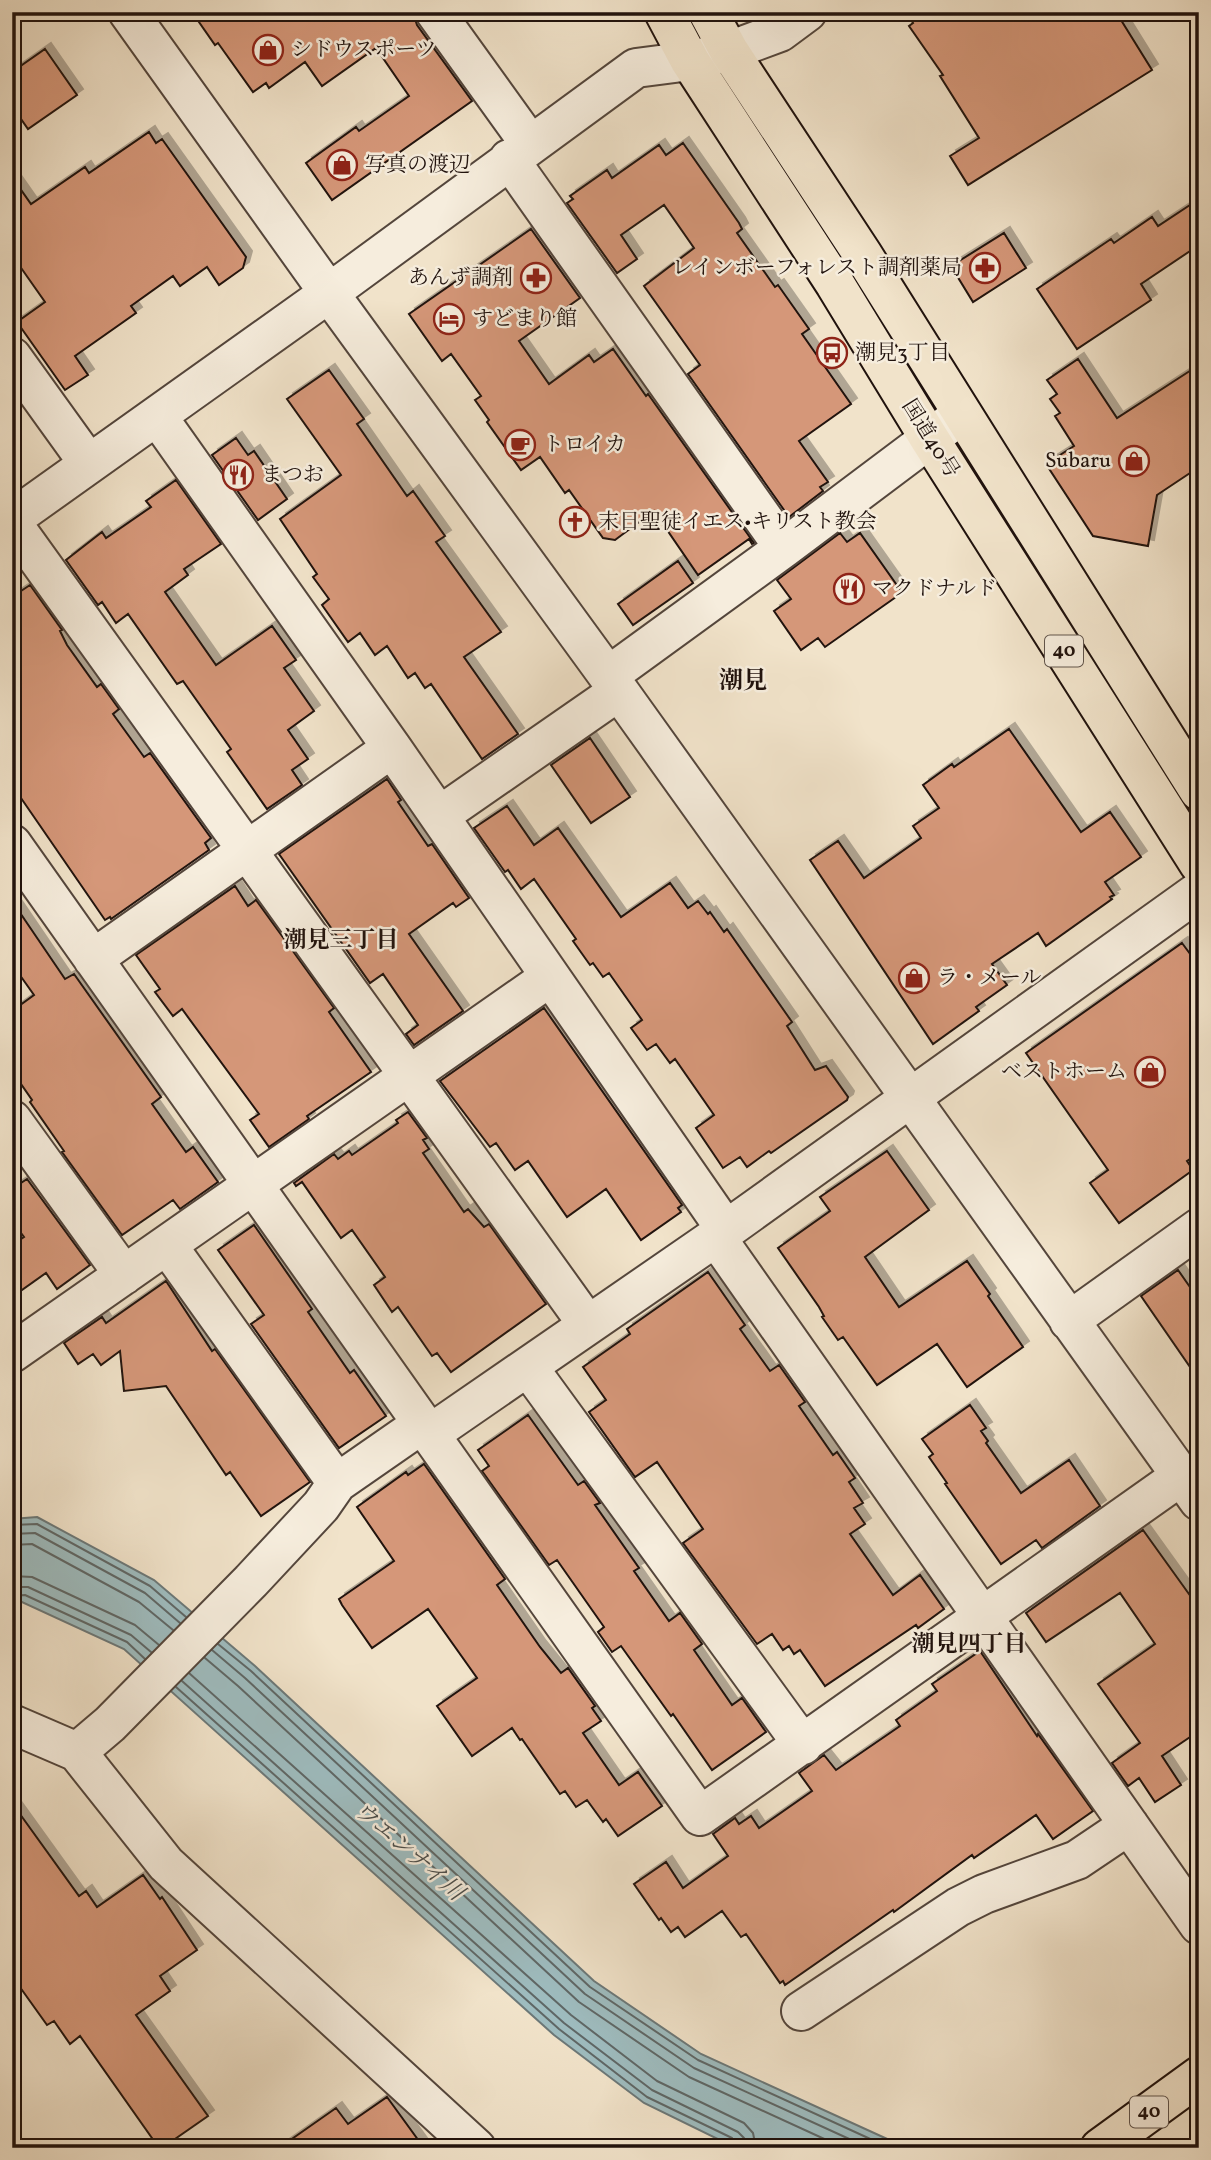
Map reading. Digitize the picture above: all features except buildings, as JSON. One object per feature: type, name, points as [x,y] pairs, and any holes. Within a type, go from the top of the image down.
[{"type":"highway","name":"国道40号","points":[[664,12],[690,61],[835,284],[929,438],[1199,864]]},
{"type":"highway","name":"国道40号","points":[[708,12],[729,51],[863,255],[1199,792]]},
{"type":"highway","name":"40","points":[[1100,2148],[1199,2076]]},
{"type":"street","points":[[12,844],[23,883],[93,959],[700,1816],[983,1616],[1190,1488],[614,683],[128,12]]},
{"type":"street","points":[[435,12],[519,151],[784,548]]},
{"type":"street","points":[[587,1325],[12,521],[636,68],[690,61],[729,51],[780,32],[807,12]]},
{"type":"street","points":[[12,357],[89,464]]},
{"type":"street","points":[[439,816],[614,683],[784,548],[962,414]]},
{"type":"street","points":[[157,416],[439,816],[721,1234],[1199,1925]]},
{"type":"street","points":[[93,959],[392,748]]},
{"type":"street","points":[[77,1752],[110,1724],[251,1580],[321,1506],[337,1483],[528,1367],[721,1234],[1199,891]]},
{"type":"street","points":[[12,1353],[550,977]]},
{"type":"street","points":[[12,1120],[124,1275]]},
{"type":"street","points":[[1069,1321],[1199,1228]]},
{"type":"street","points":[[167,1245],[337,1483]]},
{"type":"street","points":[[528,1367],[803,1745]]},
{"type":"street","points":[[12,1724],[77,1752],[166,1864],[476,2148]]},
{"type":"street","points":[[802,2011],[958,1907],[984,1894],[1077,1860],[1129,1825]]},
{"type":"water","name":"ウエンナイ川","points":[[37,1517],[154,1580],[255,1666],[594,1981],[701,2054],[907,2148],[736,2148],[644,2103],[554,2035],[124,1649],[22,1602],[12,1603],[12,1519]]},
{"type":"place","name":"シドウスポーツ","points":[[268,50]]},
{"type":"place","name":"写真の渡辺","points":[[342,165]]},
{"type":"place","name":"レインボーフォレスト調剤薬局","points":[[985,268]]},
{"type":"place","name":"あんず調剤","points":[[536,278]]},
{"type":"place","name":"すどまり館","points":[[449,319]]},
{"type":"place","name":"潮見3丁目","points":[[832,353]]},
{"type":"place","name":"トロイカ","points":[[520,445]]},
{"type":"place","name":"Subaru","points":[[1134,461]]},
{"type":"place","name":"まつお","points":[[238,475]]},
{"type":"place","name":"末日聖徒イエス•キリスト教会","points":[[575,522]]},
{"type":"place","name":"マクドナルド","points":[[849,589]]},
{"type":"place","name":"ラ・メール","points":[[914,978]]},
{"type":"place","name":"ベストホーム","points":[[1150,1072]]},
{"type":"district","name":"潮見","points":[[743,682]]},
{"type":"district","name":"潮見三丁目","points":[[341,941]]},
{"type":"district","name":"潮見四丁目","points":[[969,1645]]}]
